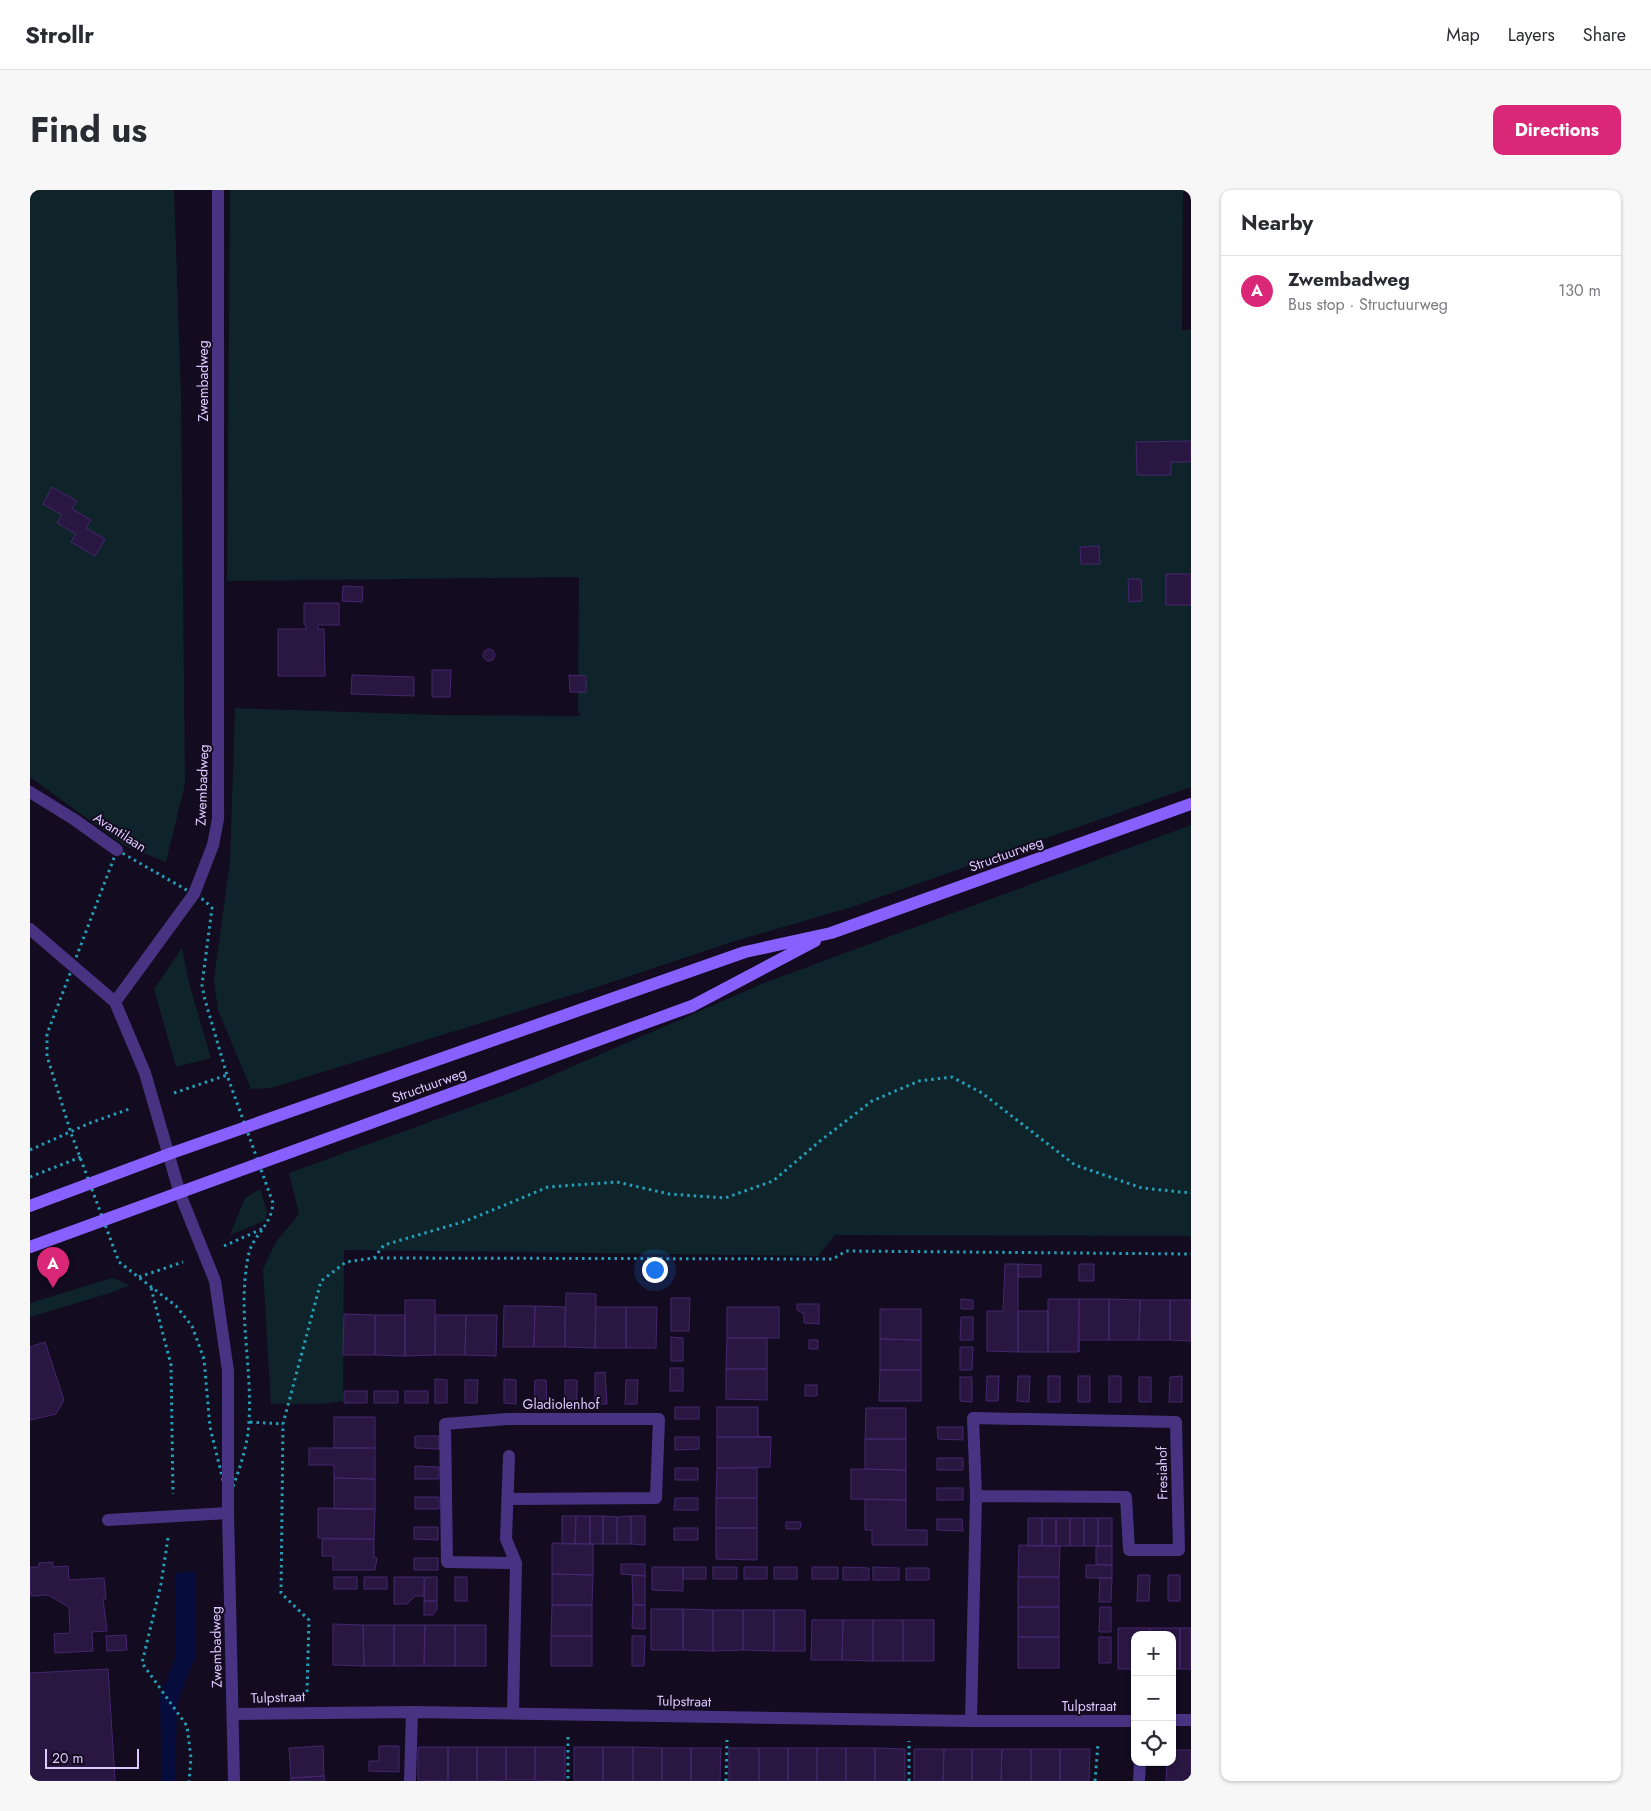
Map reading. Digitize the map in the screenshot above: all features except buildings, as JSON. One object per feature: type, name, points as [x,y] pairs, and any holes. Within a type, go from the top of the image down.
[{"type":"main road","name":"Structuurweg","points":[[30,1206],[169,1154],[745,952],[831,933],[1191,804]]},
{"type":"main road","name":"Structuurweg","points":[[30,1247],[180,1194],[692,1006],[831,933]]},
{"type":"street","name":"Zwembadweg","points":[[218,190],[219,792],[213,845],[194,894],[115,1002],[154,1100],[180,1194],[215,1281],[228,1371],[228,1513],[234,1781]]},
{"type":"street","name":"Avantilaan","points":[[30,792],[75,820],[117,850]]},
{"type":"street","points":[[30,928],[115,1002]]},
{"type":"street","name":"Fresiahof","points":[[971,1721],[976,1496],[973,1418],[1176,1422],[1179,1550],[1128,1550],[1126,1497],[976,1496]]},
{"type":"street","name":"Gladiolenhof","points":[[509,1499],[656,1498],[659,1419],[507,1419],[446,1424],[447,1562],[516,1563]]},
{"type":"street","points":[[509,1456],[509,1499],[506,1539],[516,1563],[514,1713]]},
{"type":"street","points":[[108,1520],[171,1518],[228,1513]]},
{"type":"street","name":"Tulpstraat","points":[[233,1714],[307,1711],[971,1721],[1131,1721]]},
{"type":"street","points":[[410,1781],[412,1712]]},
{"type":"street","points":[[1176,1720],[1191,1720]]},
{"type":"street","points":[[1139,1781],[1140,1766]]},
{"type":"path","name":"Avantilaan","points":[[117,850],[194,894]]},
{"type":"path","points":[[73,964],[117,850]]},
{"type":"path","points":[[30,1150],[90,1124],[227,1075]]},
{"type":"path","points":[[374,1258],[384,1245],[466,1221],[548,1188],[617,1182],[669,1194],[726,1198],[773,1181],[820,1140],[872,1101],[919,1081],[952,1077],[982,1093],[1076,1165],[1142,1188],[1191,1193]]},
{"type":"path","points":[[30,1177],[81,1157]]},
{"type":"path","points":[[307,1711],[309,1620],[281,1593],[283,1424],[321,1281],[346,1262],[374,1258],[833,1260],[846,1251],[1191,1254]]},
{"type":"path","points":[[151,1288],[171,1366],[174,1475],[171,1518],[161,1584],[142,1663],[187,1726],[191,1758],[189,1781]]},
{"type":"path","points":[[249,1422],[283,1424]]},
{"type":"path","points":[[568,1714],[568,1781]]},
{"type":"path","points":[[726,1781],[728,1717]]},
{"type":"path","points":[[909,1781],[910,1720]]},
{"type":"path","points":[[1095,1781],[1099,1720]]},
{"type":"shaded area","points":[[30,190],[174,190],[181,396],[185,784],[166,862],[125,846],[30,777]]},
{"type":"shaded area","points":[[230,190],[1183,190],[1182,330],[1191,330],[1191,787],[852,907],[735,941],[594,988],[271,1088],[251,1089],[218,1010],[214,979],[230,862],[235,708],[438,715],[581,716],[578,711],[579,577],[227,581]]},
{"type":"shaded area","points":[[1191,825],[1191,1236],[835,1235],[818,1256],[344,1250],[343,1401],[322,1404],[271,1404],[263,1269],[276,1242],[299,1214],[289,1173],[523,1088],[764,983]]},
{"type":"shaded area","points":[[182,948],[189,983],[211,1058],[176,1067],[154,989]]},
{"type":"shaded area","points":[[260,1189],[267,1211],[266,1220],[230,1235],[245,1198]]},
{"type":"shaded area","points":[[112,1278],[130,1285],[110,1293],[30,1317],[30,1303]]},
{"type":"shaded area","points":[[196,1571],[196,1655],[177,1703],[175,1781],[162,1781],[160,1696],[176,1657],[176,1573]]},
{"type":"place","name":"Zwembadweg","points":[[53,1288]]}]
